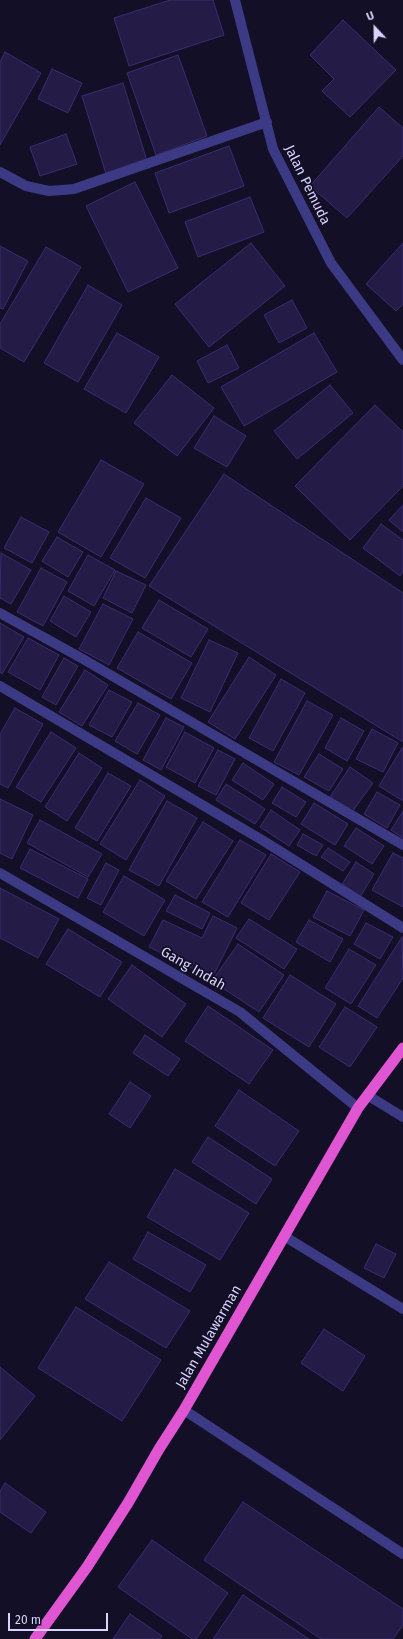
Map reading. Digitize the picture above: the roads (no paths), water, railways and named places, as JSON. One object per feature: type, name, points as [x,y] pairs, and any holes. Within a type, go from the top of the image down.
[{"type":"highway","name":"Jalan Mulawarman","points":[[35,1639],[91,1560],[184,1410],[358,1108],[403,1048]]},
{"type":"street","name":"Jalan Pemuda","points":[[235,0],[273,148],[331,263],[403,360]]},
{"type":"street","points":[[0,172],[26,186],[49,191],[74,189],[267,122]]},
{"type":"street","points":[[0,613],[403,845]]},
{"type":"street","points":[[0,686],[262,840],[403,928]]},
{"type":"street","name":"Gang Indah","points":[[0,873],[240,1012],[358,1108]]},
{"type":"street","points":[[367,1096],[403,1117]]},
{"type":"street","points":[[284,1236],[403,1310]]},
{"type":"street","points":[[184,1410],[403,1554]]}]
